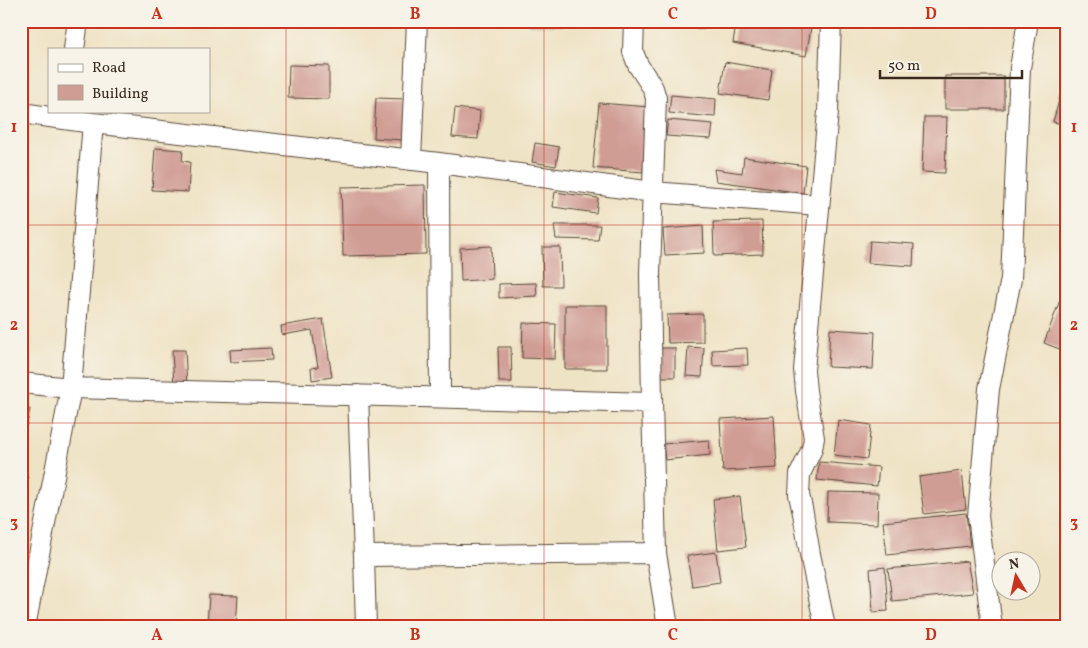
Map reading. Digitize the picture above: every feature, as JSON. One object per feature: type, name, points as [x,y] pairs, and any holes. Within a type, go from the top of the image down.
[{"type":"street","points":[[74,48],[78,21]]},
{"type":"street","points":[[411,160],[417,21]]},
{"type":"street","points":[[634,21],[633,52],[638,65],[653,88],[656,98],[650,273],[652,403],[656,553],[668,627]]},
{"type":"street","points":[[825,627],[798,495],[800,474],[812,450],[814,438],[804,370],[828,112],[831,21]]},
{"type":"street","points":[[992,627],[978,516],[989,389],[1011,279],[1020,68],[1028,21]]},
{"type":"street","points":[[21,113],[65,115],[93,123],[439,163],[653,192],[819,205]]},
{"type":"street","points":[[25,627],[71,388],[93,123]]},
{"type":"street","points":[[439,163],[440,398]]},
{"type":"street","points":[[21,383],[71,388],[652,403]]},
{"type":"street","points":[[358,396],[366,627]]},
{"type":"street","points":[[364,556],[656,553]]},
{"type":"building","points":[[528,21],[562,21],[562,26],[528,25]]},
{"type":"building","points":[[665,21],[704,21],[703,29]]},
{"type":"building","points":[[759,21],[812,22],[806,56],[733,43],[736,23],[758,26]]},
{"type":"building","points":[[725,62],[772,70],[768,100],[720,93]]},
{"type":"building","points":[[289,65],[329,66],[329,99],[288,98]]},
{"type":"building","points":[[945,76],[1004,76],[1004,109],[945,109]]},
{"type":"building","points":[[1061,93],[1067,94],[1067,125],[1053,122]]},
{"type":"building","points":[[671,95],[716,99],[715,117],[669,113]]},
{"type":"building","points":[[376,98],[405,99],[403,140],[374,138]]},
{"type":"building","points":[[599,103],[649,107],[643,172],[593,168]]},
{"type":"building","points":[[455,108],[480,111],[478,139],[452,137]]},
{"type":"building","points":[[924,117],[947,117],[945,173],[922,172]]},
{"type":"building","points":[[668,120],[713,124],[711,139],[666,136]]},
{"type":"building","points":[[535,143],[559,147],[556,166],[532,162]]},
{"type":"building","points":[[155,148],[183,150],[182,161],[190,162],[188,192],[152,190]]},
{"type":"building","points":[[744,157],[806,166],[803,193],[716,181],[714,169],[742,173]]},
{"type":"building","points":[[425,185],[426,254],[343,256],[341,187]]},
{"type":"building","points":[[555,192],[598,198],[596,213],[553,207]]},
{"type":"building","points":[[762,221],[763,254],[714,256],[713,222]]},
{"type":"building","points":[[554,225],[600,225],[598,240],[556,239]]},
{"type":"building","points":[[703,226],[704,253],[665,255],[663,229]]},
{"type":"building","points":[[870,241],[914,244],[913,266],[868,263]]},
{"type":"building","points":[[491,246],[492,279],[461,281],[460,248]]},
{"type":"building","points":[[542,247],[560,247],[561,286],[543,286]]},
{"type":"building","points":[[536,283],[537,296],[499,298],[499,284]]},
{"type":"building","points":[[1060,300],[1067,303],[1067,352],[1044,343]]},
{"type":"building","points":[[565,305],[607,305],[607,369],[565,369]]},
{"type":"building","points":[[703,314],[703,342],[668,343],[667,315]]},
{"type":"building","points":[[323,319],[332,377],[312,380],[311,368],[318,367],[312,330],[282,335],[281,326]]},
{"type":"building","points":[[523,323],[556,324],[555,359],[522,358]]},
{"type":"building","points":[[830,329],[875,332],[873,369],[828,367]]},
{"type":"building","points":[[498,347],[511,347],[512,382],[499,382]]},
{"type":"building","points":[[688,347],[704,348],[702,377],[686,376]]},
{"type":"building","points":[[271,348],[272,360],[231,362],[230,350]]},
{"type":"building","points":[[660,348],[675,348],[675,377],[660,377]]},
{"type":"building","points":[[747,348],[748,365],[713,366],[712,350]]},
{"type":"building","points":[[172,350],[185,350],[187,387],[174,387]]},
{"type":"building","points":[[21,407],[30,409],[27,425],[21,424]]},
{"type":"building","points":[[774,416],[777,468],[723,471],[720,419]]},
{"type":"building","points":[[838,420],[871,425],[867,459],[834,455]]},
{"type":"building","points":[[709,440],[710,455],[665,460],[663,444]]},
{"type":"building","points":[[819,462],[879,467],[877,486],[817,480]]},
{"type":"building","points":[[962,471],[966,509],[924,514],[919,477]]},
{"type":"building","points":[[21,476],[28,477],[22,504],[21,504]]},
{"type":"building","points":[[828,492],[878,493],[877,524],[827,522]]},
{"type":"building","points":[[740,496],[746,547],[718,550],[713,499]]},
{"type":"building","points":[[966,513],[970,546],[887,555],[883,522]]},
{"type":"building","points":[[716,552],[720,582],[692,586],[687,556]]},
{"type":"building","points":[[967,561],[973,593],[892,601],[888,569]]},
{"type":"building","points":[[885,567],[888,611],[873,612],[870,569]]},
{"type":"building","points":[[209,595],[238,596],[236,627],[207,627]]}]
